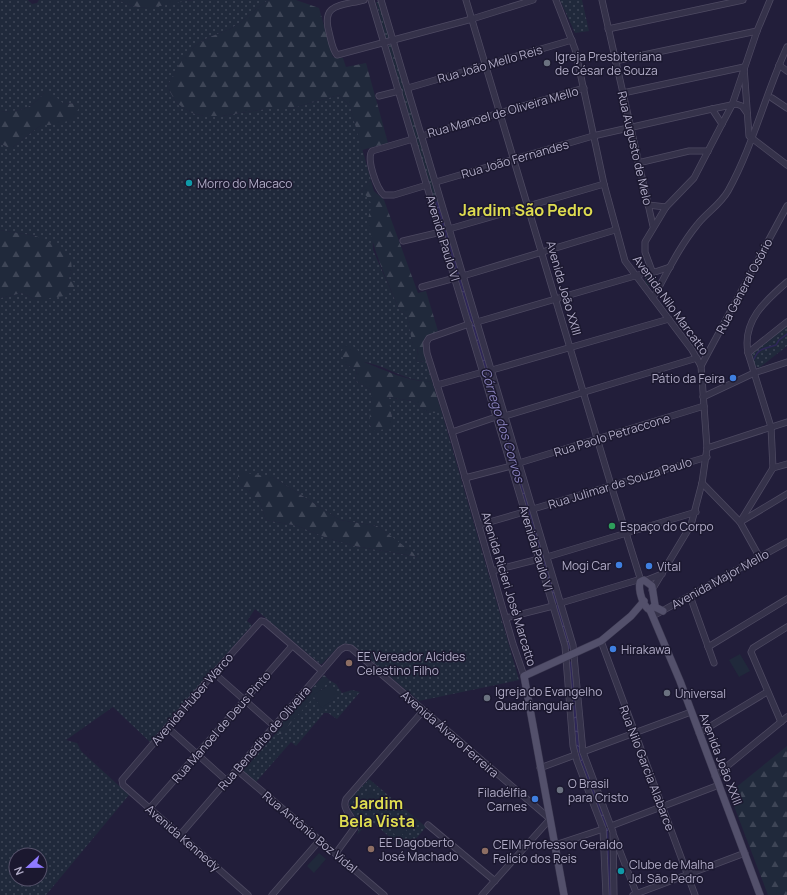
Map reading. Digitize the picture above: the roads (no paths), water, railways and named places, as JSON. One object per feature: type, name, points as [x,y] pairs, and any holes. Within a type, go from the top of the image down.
[{"type":"main road","name":"Avenida João XXIII","points":[[650,609],[652,590],[650,583],[643,580],[639,586],[650,609],[691,712],[760,895]]},
{"type":"main road","points":[[524,676],[601,642],[631,616],[650,609],[663,611]]},
{"type":"main road","name":"Avenida Ricieri José Marcatto","points":[[524,676],[564,895]]},
{"type":"street","points":[[364,0],[332,9],[326,18],[336,54],[345,55],[533,0]]},
{"type":"street","name":"Avenida Paulo VI","points":[[371,0],[565,646],[575,755],[603,829],[606,895]]},
{"type":"street","name":"Avenida Paulo VI","points":[[381,0],[436,182],[476,322],[492,370],[546,557],[561,603],[574,653],[583,752],[612,829],[614,895]]},
{"type":"street","name":"Avenida João XXIII","points":[[466,0],[487,65],[597,440],[626,533],[643,580]]},
{"type":"street","name":"Avenida Nilo Marcatto","points":[[556,0],[572,40],[615,230],[625,261],[697,358],[701,366],[707,448],[696,512],[691,525],[652,590]]},
{"type":"street","name":"Rua Augusto de Melo","points":[[602,0],[653,226]]},
{"type":"street","points":[[608,29],[743,0]]},
{"type":"street","points":[[661,284],[659,277],[654,271],[645,247],[653,226],[666,207],[694,178],[732,105],[757,31],[770,0]]},
{"type":"street","points":[[615,60],[757,31]]},
{"type":"street","name":"Rua João Mello Reis","points":[[408,88],[572,40]]},
{"type":"street","points":[[653,298],[670,267],[698,223],[727,193],[747,155],[779,65],[787,47]]},
{"type":"street","points":[[779,65],[787,71]]},
{"type":"street","points":[[623,93],[744,67]]},
{"type":"street","points":[[744,67],[744,104],[747,113],[748,130],[752,139],[787,165]]},
{"type":"street","name":"Rua Manoel de Oliveira Mello","points":[[422,136],[584,88]]},
{"type":"street","points":[[379,96],[399,91]]},
{"type":"street","points":[[772,98],[787,108]]},
{"type":"street","name":"Rua João Fernandes","points":[[436,182],[514,158],[594,136],[712,109],[744,104]]},
{"type":"street","points":[[712,109],[722,124]]},
{"type":"street","points":[[413,139],[375,150],[370,153],[370,159],[377,184],[384,195],[394,194],[427,185]]},
{"type":"street","points":[[638,163],[689,151],[708,150]]},
{"type":"street","points":[[449,229],[604,184]]},
{"type":"street","points":[[648,205],[666,207]]},
{"type":"street","name":"Rua General Osório","points":[[701,366],[787,206]]},
{"type":"street","points":[[463,276],[615,230]]},
{"type":"street","points":[[403,241],[441,232]]},
{"type":"street","points":[[476,322],[637,278],[644,273],[670,267]]},
{"type":"street","points":[[422,288],[455,278]]},
{"type":"street","points":[[740,522],[774,468],[771,427],[748,353],[748,331],[762,304],[787,282]]},
{"type":"street","points":[[492,370],[569,346],[668,319]]},
{"type":"street","points":[[748,353],[787,322]]},
{"type":"street","name":"Avenida Ricieri José Marcatto","points":[[469,324],[437,334],[427,340],[427,352],[524,676]]},
{"type":"street","points":[[505,416],[697,358]]},
{"type":"street","points":[[703,397],[754,373],[787,362]]},
{"type":"street","points":[[437,385],[483,372]]},
{"type":"street","name":"Rua Paolo Petraccone","points":[[519,463],[704,406]]},
{"type":"street","points":[[452,432],[496,417]]},
{"type":"street","points":[[707,448],[787,422]]},
{"type":"street","name":"Rua Julimar de Souza Paulo","points":[[533,509],[706,457]]},
{"type":"street","points":[[774,468],[787,464]]},
{"type":"street","points":[[465,478],[510,466]]},
{"type":"street","points":[[702,483],[740,522],[760,558]]},
{"type":"street","points":[[740,522],[787,494]]},
{"type":"street","points":[[479,525],[524,512]]},
{"type":"street","points":[[546,557],[696,512]]},
{"type":"street","name":"Avenida Major Mello","points":[[663,611],[787,542]]},
{"type":"street","points":[[492,571],[539,559]]},
{"type":"street","points":[[561,603],[662,574]]},
{"type":"street","points":[[690,596],[714,663]]},
{"type":"street","points":[[708,647],[787,599]]},
{"type":"street","points":[[506,618],[553,606]]},
{"type":"street","name":"Avenida Huber Warco","points":[[123,778],[214,673],[262,621],[292,646]]},
{"type":"street","points":[[781,722],[752,655],[753,648],[787,627]]},
{"type":"street","name":"Rua Nilo Garcia Alabarce","points":[[601,642],[695,895]]},
{"type":"street","points":[[292,646],[322,671]]},
{"type":"street","name":"Rua Manoel de Deus Pinto","points":[[150,809],[292,646]]},
{"type":"street","name":"Rua Benedito de Oliveira","points":[[180,835],[340,650],[345,647],[351,648]]},
{"type":"street","name":"Avenida Álvaro Ferreira","points":[[351,648],[550,818]]},
{"type":"street","points":[[214,673],[274,726]]},
{"type":"street","points":[[699,733],[768,692]]},
{"type":"street","points":[[336,853],[355,827],[354,820],[346,810],[346,799],[423,711]]},
{"type":"street","points":[[583,752],[691,712]]},
{"type":"street","points":[[716,776],[787,717]]},
{"type":"street","points":[[167,727],[227,781]]},
{"type":"street","points":[[540,768],[575,755]]},
{"type":"street","name":"Rua Antônio Boz Vidal","points":[[236,770],[384,895]]},
{"type":"street","name":"Avenida Kennedy","points":[[123,778],[123,785],[248,895]]},
{"type":"street","points":[[719,785],[662,807],[612,829],[636,895],[687,874],[745,853]]},
{"type":"street","points":[[482,895],[550,818]]},
{"type":"street","points":[[428,825],[495,881]]},
{"type":"street","points":[[555,845],[603,829]]},
{"type":"street","points":[[272,895],[319,841]]},
{"type":"water","points":[[438,201],[460,276],[457,276],[435,202]]},
{"type":"water","points":[[460,276],[474,322],[471,323],[458,277]]},
{"type":"water","points":[[474,323],[489,371],[486,372],[471,324]]},
{"type":"water","points":[[487,373],[489,373],[501,414],[499,415]]},
{"type":"water","name":"Córrego dos Corvos","points":[[502,415],[515,460],[513,461],[499,416]]},
{"type":"water","points":[[516,461],[530,510],[528,511],[513,462]]},
{"type":"water","points":[[528,511],[530,511],[545,559],[542,560]]},
{"type":"water","points":[[545,560],[558,603],[555,604],[543,561]]},
{"type":"water","points":[[558,604],[571,648],[567,650],[556,605]]},
{"type":"water","points":[[572,661],[580,752],[577,753],[569,662]]},
{"type":"water","points":[[580,753],[608,826],[605,827],[578,754]]},
{"type":"water","points":[[605,828],[608,828],[611,895],[608,895]]},
{"type":"waterway","points":[[754,359],[760,350],[776,345],[779,340],[787,334]]},
{"type":"place","name":"Igreja Presbiteriana de César de Souza","points":[[547,63]]},
{"type":"place","name":"Morro do Macaco","points":[[189,183]]},
{"type":"place","name":"Pátio da Feira","points":[[733,378]]},
{"type":"place","name":"Espaço do Corpo","points":[[612,526]]},
{"type":"place","name":"Mogi Car","points":[[619,565]]},
{"type":"place","name":"Vital","points":[[649,566]]},
{"type":"place","name":"Hirakawa","points":[[613,649]]},
{"type":"place","name":"EE Vereador Alcides Celestino Filho","points":[[349,663]]},
{"type":"place","name":"Universal","points":[[667,693]]},
{"type":"place","name":"Igreja do Evangelho Quadriangular","points":[[487,698]]},
{"type":"place","name":"O Brasil para Cristo","points":[[560,790]]},
{"type":"place","name":"Filadélfia Carnes","points":[[535,799]]},
{"type":"place","name":"EE Dagoberto José Machado","points":[[371,849]]},
{"type":"place","name":"CEIM Professor Geraldo Felício dos Reis","points":[[485,851]]},
{"type":"place","name":"Clube de Malha Jd. São Pedro","points":[[621,871]]},
{"type":"district","name":"Jardim São Pedro","points":[[526,210]]},
{"type":"district","name":"Jardim Bela Vista","points":[[377,812]]}]
